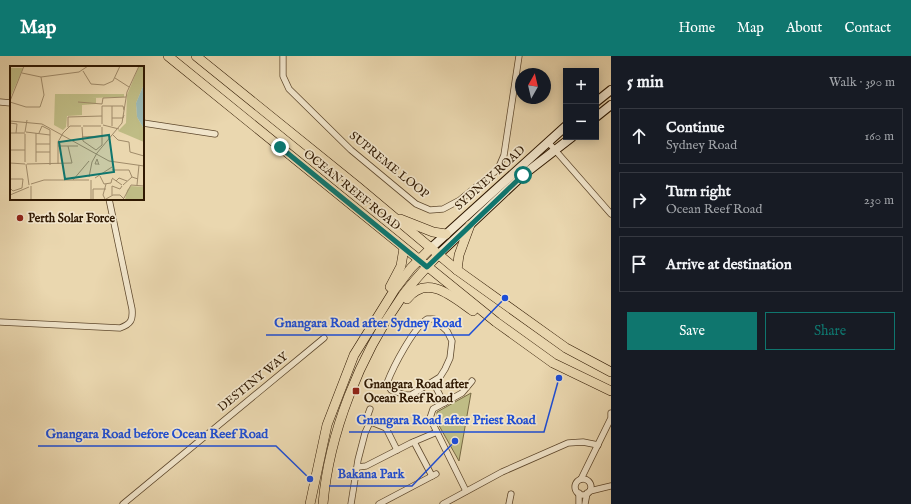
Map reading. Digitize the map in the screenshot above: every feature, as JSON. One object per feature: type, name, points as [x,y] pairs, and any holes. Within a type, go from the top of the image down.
[{"type":"main road","name":"OCEAN REEF ROAD","points":[[168,56],[496,322]]},
{"type":"main road","name":"OCEAN REEF ROAD","points":[[196,56],[358,187],[457,270],[566,348],[611,372]]},
{"type":"main road","points":[[391,215],[433,232],[446,234]]},
{"type":"main road","points":[[457,270],[459,255],[470,224]]},
{"type":"main road","points":[[384,304],[401,266],[404,248]]},
{"type":"main road","points":[[310,504],[326,425],[354,355],[384,304],[419,260],[431,248]]},
{"type":"main road","points":[[323,504],[324,491],[338,427],[355,380],[379,333],[400,299],[439,254]]},
{"type":"main road","points":[[379,333],[412,293],[418,288],[429,286],[451,296],[475,313],[496,322],[558,366],[611,391]]},
{"type":"street","name":"SUPREME LOOP","points":[[283,56],[283,76],[289,89],[351,150],[416,204],[430,210],[443,209],[460,200],[498,169],[504,155],[518,56]]},
{"type":"street","points":[[599,100],[611,90]]},
{"type":"street","points":[[0,102],[10,103]]},
{"type":"street","points":[[599,115],[611,105]]},
{"type":"street","points":[[144,123],[215,134]]},
{"type":"street","name":"SYDNEY ROAD","points":[[431,248],[563,129]]},
{"type":"street","name":"SYDNEY ROAD","points":[[439,254],[523,175],[568,140]]},
{"type":"street","points":[[548,142],[611,214]]},
{"type":"street","points":[[0,322],[120,328],[127,325],[131,321],[132,309],[109,200]]},
{"type":"street","points":[[427,319],[434,319],[447,331],[452,341],[450,358],[445,369],[440,377],[433,382],[411,395],[405,395],[391,390],[387,383],[413,336],[422,323],[427,319]]},
{"type":"street","name":"DESTINY WAY","points":[[122,504],[324,338]]},
{"type":"street","points":[[466,491],[430,418],[430,413],[436,406],[462,393],[472,381]]},
{"type":"street","points":[[433,382],[444,403]]},
{"type":"street","points":[[611,391],[611,396]]},
{"type":"street","points":[[370,409],[366,420],[386,428],[397,450]]},
{"type":"street","points":[[579,504],[579,493],[576,491],[575,486],[578,480],[581,479],[598,445],[611,418],[611,413]]},
{"type":"street","points":[[351,504],[358,460],[365,433],[370,422]]},
{"type":"street","points":[[358,467],[366,466],[437,432]]},
{"type":"street","points":[[379,504],[434,475],[414,442]]},
{"type":"street","points":[[443,504],[502,472],[568,442],[583,442],[598,445]]},
{"type":"street","points":[[585,504],[589,488],[588,465]]},
{"type":"street","points":[[581,479],[589,488]]},
{"type":"street","points":[[579,493],[582,494],[589,488],[611,486]]},
{"type":"street","points":[[509,504],[511,494]]},
{"type":"shaded area","points":[[471,393],[459,461],[437,422],[437,412]]},
{"type":"place","name":"Perth Solar Force","points":[[20,218]]},
{"type":"place","name":"Gnangara Road after Sydney Road","points":[[505,298]]},
{"type":"place","name":"Gnangara Road after Priest Road","points":[[559,378]]},
{"type":"place","name":"Gnangara Road after Ocean Reef Road","points":[[356,391]]},
{"type":"place","name":"Bakana Park","points":[[455,441]]},
{"type":"place","name":"Gnangara Road before Ocean Reef Road","points":[[310,479]]},
{"type":"route","points":[[280,147],[427,267],[523,175]]}]
